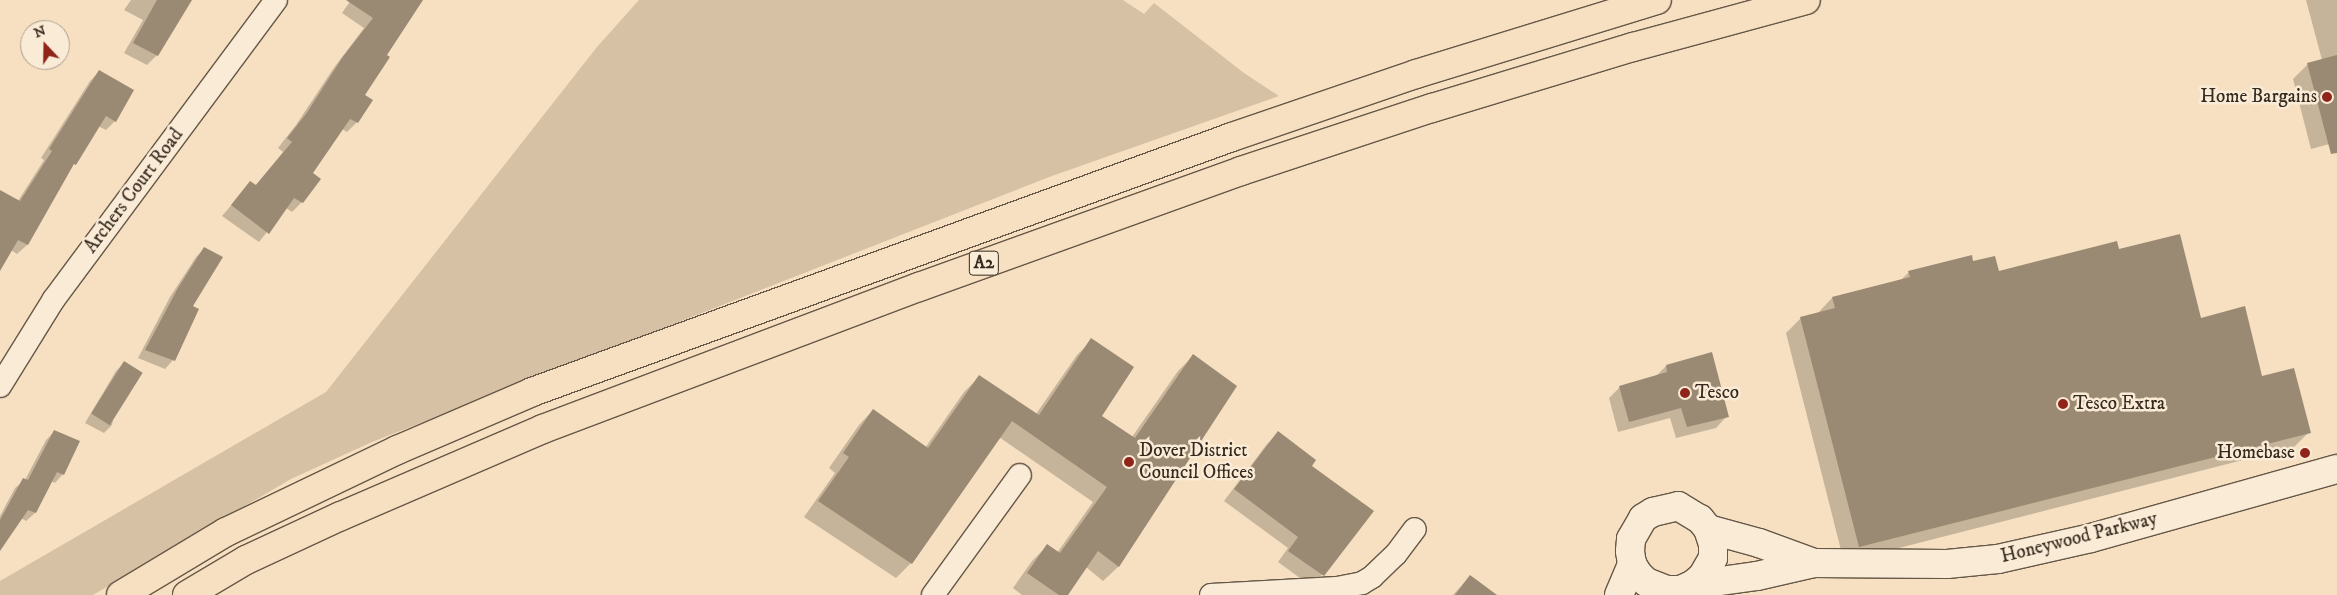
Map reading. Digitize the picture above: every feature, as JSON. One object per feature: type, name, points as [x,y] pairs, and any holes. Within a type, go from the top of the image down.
[{"type":"highway","name":"A2","points":[[121,595],[226,532],[397,450],[532,392],[1232,137],[1416,74],[1658,0]]},
{"type":"highway","name":"A2","points":[[186,595],[246,560],[341,516],[543,429],[919,287],[1241,171],[1432,108],[1633,47],[1806,0]]},
{"type":"street","name":"Archers Court Road","points":[[0,386],[54,299],[276,0]]},
{"type":"street","name":"Honeywood Parkway","points":[[1673,590],[1757,576],[1814,563],[1947,564],[1998,559],[2091,538],[2337,469]]},
{"type":"street","points":[[933,595],[1020,475]]},
{"type":"street","points":[[1678,506],[1700,519],[1708,529],[1713,558],[1702,577],[1673,590],[1646,582],[1632,564],[1630,552],[1631,539],[1643,518],[1653,512],[1678,506]]},
{"type":"street","points":[[1211,595],[1337,588],[1362,583],[1372,577],[1396,554],[1415,528]]},
{"type":"street","name":"Honeywood Parkway","points":[[1708,529],[1759,543],[1814,563]]},
{"type":"street","points":[[1619,595],[1632,564]]},
{"type":"shaded area","points":[[639,0],[1123,0],[1144,14],[1154,3],[1244,73],[1279,96],[1052,176],[372,442],[291,479],[93,595],[0,595],[0,581],[326,392],[597,47]]},
{"type":"building","points":[[157,0],[192,0],[158,56],[133,43]]},
{"type":"building","points":[[346,0],[423,0],[387,55],[390,57],[365,95],[373,100],[358,123],[350,119],[313,173],[321,179],[303,203],[294,198],[269,234],[231,205],[250,181],[256,185],[292,142],[287,138],[306,114],[342,58],[373,18]]},
{"type":"building","name":"Home Bargains","points":[[2337,55],[2337,153],[2331,154],[2307,63]]},
{"type":"building","points":[[99,70],[134,90],[116,122],[106,116],[76,165],[74,164],[28,245],[18,240],[0,271],[0,190],[20,201],[52,151],[49,149]]},
{"type":"building","name":"Tesco Extra","points":[[2180,234],[2201,318],[2245,306],[2262,376],[2294,368],[2311,433],[1859,547],[1800,317],[1835,308],[1832,297],[1910,277],[1908,271],[1972,255],[1973,261],[1995,256],[1999,271],[2117,241],[2119,249]]},
{"type":"building","points":[[204,247],[223,257],[193,306],[199,309],[175,361],[145,350],[178,288]]},
{"type":"building","points":[[1091,338],[1134,367],[1102,416],[1135,438],[1193,354],[1237,386],[1119,567],[1098,551],[1068,595],[1059,595],[1027,573],[1047,544],[1060,553],[1107,487],[1012,421],[912,564],[818,501],[849,457],[843,453],[873,409],[928,448],[979,375],[1039,415]]},
{"type":"building","name":"Tesco","points":[[1712,352],[1729,417],[1687,427],[1681,408],[1629,422],[1619,386],[1667,372],[1666,365]]},
{"type":"building","points":[[124,361],[143,373],[110,425],[91,414]]},
{"type":"building","points":[[54,430],[80,441],[64,475],[57,472],[36,513],[28,510],[0,551],[0,520],[23,478],[28,480]]},
{"type":"building","points":[[1278,431],[1316,460],[1312,466],[1374,511],[1324,576],[1288,551],[1298,537],[1234,489]]},
{"type":"building","points":[[1470,575],[1497,595],[1455,595]]},
{"type":"place","name":"Home Bargains","points":[[2327,97]]},
{"type":"place","name":"Tesco","points":[[1685,393]]},
{"type":"place","name":"Tesco Extra","points":[[2063,404]]},
{"type":"place","name":"Homebase","points":[[2305,453]]},
{"type":"place","name":"Dover District Council Offices","points":[[1129,462]]}]
